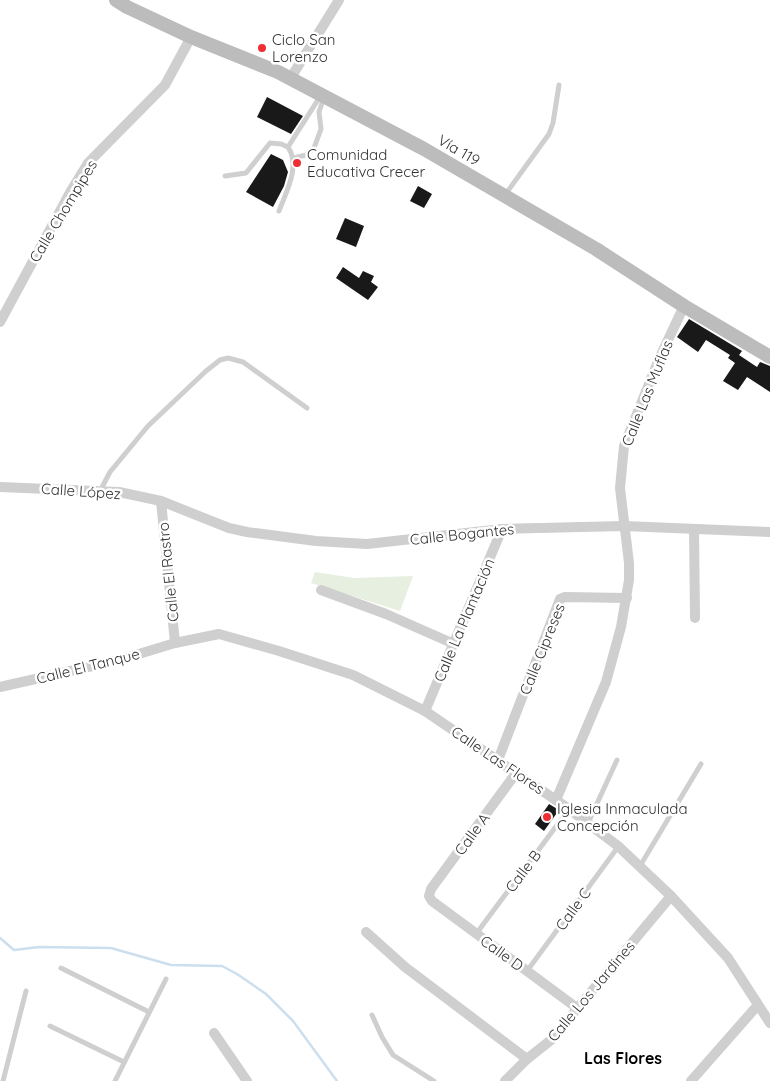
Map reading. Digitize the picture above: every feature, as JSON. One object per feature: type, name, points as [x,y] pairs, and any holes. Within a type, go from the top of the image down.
[{"type":"main road","name":"Vía 119","points":[[116,0],[191,37],[278,72],[424,149],[596,249],[684,306],[770,357]]},
{"type":"street","points":[[290,79],[339,0]]},
{"type":"street","name":"Calle Chompipes","points":[[0,321],[88,163],[165,85],[191,37]]},
{"type":"street","name":"Calle Las Muflas","points":[[556,800],[606,682],[627,598],[629,563],[620,488],[624,446],[684,306]]},
{"type":"street","name":"Calle López","points":[[0,487],[118,492],[161,501]]},
{"type":"street","name":"Calle Bogantes","points":[[161,501],[229,528],[248,532],[316,541],[367,544],[502,529],[624,526],[770,532]]},
{"type":"street","name":"Calle El Rastro","points":[[161,501],[175,643]]},
{"type":"street","name":"Calle La Plantación","points":[[425,711],[502,529]]},
{"type":"street","points":[[694,529],[695,618]]},
{"type":"street","points":[[321,590],[386,614],[454,644]]},
{"type":"street","name":"Calle Cipreses","points":[[498,760],[560,599],[565,597],[627,598]]},
{"type":"street","name":"Calle Las Flores","points":[[175,643],[219,634],[225,635],[353,676],[425,711],[569,809],[618,846],[671,896],[728,958],[770,1023]]},
{"type":"street","name":"Calle El Tanque","points":[[0,687],[119,660],[175,643]]},
{"type":"street","name":"Calle A","points":[[429,896],[431,889],[516,773]]},
{"type":"street","name":"Calle D","points":[[429,896],[432,901],[577,1008]]},
{"type":"street","name":"Calle Los Jardines","points":[[505,1081],[527,1059],[551,1040],[671,896]]},
{"type":"street","points":[[366,932],[405,967],[527,1059]]},
{"type":"street","points":[[691,1081],[758,1006]]},
{"type":"street","points":[[214,1033],[247,1081]]},
{"type":"lane","points":[[505,195],[549,134],[553,123],[559,85]]},
{"type":"lane","points":[[288,147],[322,96]]},
{"type":"lane","points":[[294,158],[306,155],[314,148],[321,129],[319,112],[322,96]]},
{"type":"lane","points":[[225,176],[246,173],[270,142],[288,147],[294,158],[292,174],[278,211]]},
{"type":"lane","points":[[100,491],[110,472],[148,426],[206,370],[220,360],[228,358],[243,362],[307,408]]},
{"type":"lane","points":[[588,823],[617,760]]},
{"type":"lane","points":[[640,866],[701,764]]},
{"type":"lane","name":"Calle B","points":[[476,934],[569,809]]},
{"type":"lane","name":"Calle C","points":[[528,971],[618,846]]},
{"type":"lane","points":[[61,968],[150,1012]]},
{"type":"lane","points":[[115,1081],[166,978]]},
{"type":"lane","points":[[3,1081],[26,991]]},
{"type":"lane","points":[[372,1015],[393,1055],[434,1081]]},
{"type":"lane","points":[[50,1026],[124,1062]]},
{"type":"green space","points":[[315,572],[354,578],[413,576],[400,611],[311,583]]},
{"type":"building","points":[[267,97],[303,116],[291,134],[257,117]]},
{"type":"building","points":[[271,154],[283,160],[288,172],[284,186],[273,207],[246,192]]},
{"type":"building","points":[[418,186],[432,194],[424,208],[410,201]]},
{"type":"building","points":[[345,218],[364,226],[356,247],[336,239]]},
{"type":"building","points":[[343,267],[359,278],[363,271],[374,276],[371,282],[378,287],[368,300],[336,278]]},
{"type":"building","points":[[689,319],[742,351],[739,355],[757,367],[760,362],[770,366],[770,392],[747,377],[738,390],[723,381],[735,363],[728,358],[730,355],[706,340],[698,352],[677,337]]},
{"type":"building","name":"Iglesia Inmaculada Concepción","points":[[549,804],[559,810],[544,831],[535,824]]},
{"type":"waterway","points":[[0,938],[14,950],[39,947],[111,948],[171,965],[222,966],[266,994],[293,1021],[337,1081]]},
{"type":"place","name":"Ciclo San Lorenzo","points":[[262,48]]},
{"type":"place","name":"Comunidad Educativa Crecer","points":[[297,163]]},
{"type":"place","name":"Iglesia Inmaculada Concepción","points":[[547,817]]},
{"type":"district","name":"Las Flores","points":[[623,1058]]}]
